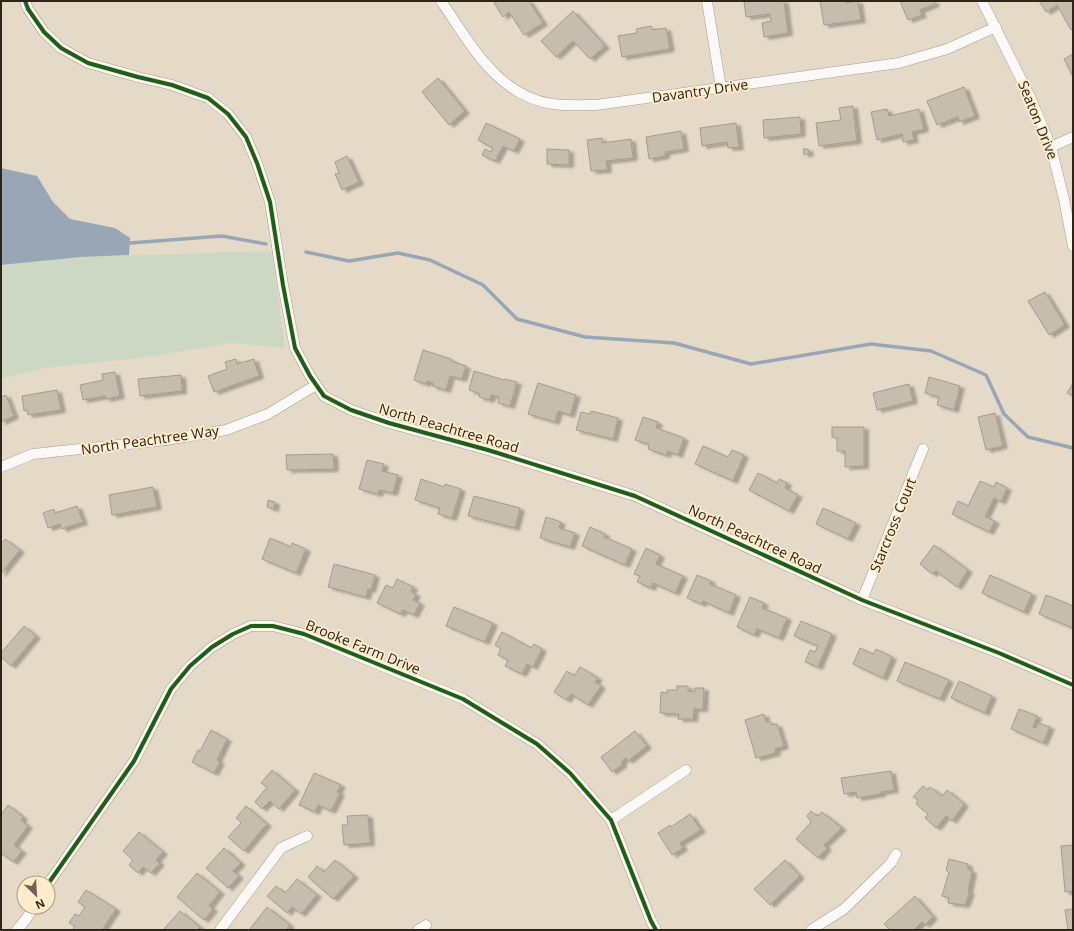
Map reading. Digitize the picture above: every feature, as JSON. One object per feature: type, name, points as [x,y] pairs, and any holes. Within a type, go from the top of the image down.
[{"type":"street","name":"North Peachtree Road","points":[[25,1],[28,9],[44,32],[60,48],[88,63],[172,85],[208,98],[228,114],[246,137],[257,163],[270,202],[295,348],[324,396],[351,410],[382,421],[488,450],[635,496],[862,600],[999,653],[1073,685]]},
{"type":"street","name":"Davantry Drive","points":[[441,1],[476,52],[491,70],[506,84],[524,96],[553,104],[596,105],[899,63],[947,49],[996,27]]},
{"type":"street","points":[[707,1],[721,88]]},
{"type":"street","name":"Seaton Drive","points":[[982,1],[1031,99],[1051,147],[1064,199],[1073,246]]},
{"type":"street","points":[[1051,147],[1073,137]]},
{"type":"street","name":"North Peachtree Way","points":[[1,467],[33,454],[166,440],[226,430],[268,414],[316,385]]},
{"type":"street","name":"Starcross Court","points":[[862,600],[923,449]]},
{"type":"street","name":"Brooke Farm Drive","points":[[54,875],[134,760],[171,689],[190,666],[212,647],[233,634],[251,626],[273,626],[304,634],[463,699],[537,744],[570,773],[610,820],[656,930]]},
{"type":"street","points":[[610,820],[686,770]]},
{"type":"street","points":[[220,930],[281,848],[307,836]]},
{"type":"street","points":[[811,930],[844,909],[891,863],[896,854]]},
{"type":"street","points":[[17,930],[29,915]]},
{"type":"green space","points":[[272,251],[285,348],[233,343],[139,358],[45,368],[1,379],[1,265],[81,257]]},
{"type":"water","points":[[1,168],[37,176],[53,202],[70,219],[115,228],[130,238],[129,255],[81,257],[1,265]]},
{"type":"building","points":[[493,1],[529,1],[543,23],[524,35],[509,12],[503,17]]},
{"type":"building","points":[[784,1],[788,33],[764,37],[762,23],[771,21],[770,14],[746,17],[744,2]]},
{"type":"building","points":[[820,1],[846,1],[846,3],[858,1],[861,20],[824,25]]},
{"type":"building","points":[[900,1],[934,1],[935,4],[920,10],[922,15],[908,20]]},
{"type":"building","points":[[1039,1],[1073,1],[1073,29],[1071,30],[1057,5],[1046,12]]},
{"type":"building","points":[[573,11],[605,46],[590,59],[573,41],[556,57],[541,41]]},
{"type":"building","points":[[651,26],[652,30],[666,28],[670,49],[622,57],[618,36],[637,33],[636,29]]},
{"type":"building","points":[[1073,54],[1073,77],[1064,59]]},
{"type":"building","points":[[438,78],[465,111],[449,125],[422,92]]},
{"type":"building","points":[[964,87],[975,116],[959,122],[958,117],[937,125],[927,101]]},
{"type":"building","points":[[853,106],[857,141],[819,146],[816,123],[841,120],[839,108]]},
{"type":"building","points":[[887,109],[889,116],[919,109],[924,129],[912,132],[914,140],[903,142],[902,134],[877,140],[871,112]]},
{"type":"building","points":[[800,117],[801,134],[764,138],[763,120]]},
{"type":"building","points":[[486,123],[520,139],[514,151],[503,146],[495,161],[482,155],[485,149],[491,152],[493,148],[478,140]]},
{"type":"building","points":[[736,123],[739,147],[728,148],[727,142],[702,146],[700,128]]},
{"type":"building","points":[[681,131],[684,149],[665,152],[665,156],[649,159],[646,137]]},
{"type":"building","points":[[602,138],[602,143],[631,139],[633,158],[606,161],[607,170],[591,171],[587,140]]},
{"type":"building","points":[[547,149],[569,150],[569,165],[547,164]]},
{"type":"building","points":[[803,149],[808,149],[809,153],[804,155]]},
{"type":"building","points":[[347,156],[359,182],[342,190],[335,174],[339,173],[335,162]]},
{"type":"building","points":[[1045,292],[1065,325],[1049,335],[1028,301]]},
{"type":"building","points":[[423,350],[451,359],[451,361],[466,366],[462,379],[450,376],[446,390],[432,386],[433,383],[427,381],[426,384],[414,380]]},
{"type":"building","points":[[236,359],[237,364],[254,359],[259,376],[214,392],[208,376],[227,369],[225,362]]},
{"type":"building","points":[[474,371],[504,380],[517,382],[510,406],[498,403],[499,397],[491,395],[490,400],[479,397],[480,394],[469,390]]},
{"type":"building","points":[[115,372],[120,396],[106,399],[105,396],[83,400],[80,385],[103,380],[102,374]]},
{"type":"building","points":[[181,375],[182,391],[140,396],[138,379]]},
{"type":"building","points":[[929,377],[960,386],[954,410],[937,405],[939,397],[925,393]]},
{"type":"building","points":[[538,383],[576,395],[570,415],[558,411],[555,422],[528,414]]},
{"type":"building","points":[[1073,383],[1073,396],[1067,393]]},
{"type":"building","points":[[909,384],[913,401],[877,410],[873,393]]},
{"type":"building","points":[[57,390],[61,410],[28,415],[27,410],[24,411],[22,396]]},
{"type":"building","points":[[6,395],[14,416],[1,422],[1,397]]},
{"type":"building","points":[[591,411],[618,418],[613,439],[576,430],[581,412],[590,414]]},
{"type":"building","points":[[995,413],[1003,446],[986,450],[978,417]]},
{"type":"building","points":[[643,417],[658,422],[656,428],[684,438],[678,455],[668,451],[666,455],[648,449],[649,444],[635,440]]},
{"type":"building","points":[[832,427],[864,427],[864,466],[845,467],[845,451],[837,451],[837,438],[832,437]]},
{"type":"building","points":[[703,446],[728,457],[732,450],[744,455],[733,481],[695,464]]},
{"type":"building","points":[[333,454],[334,469],[287,470],[286,455]]},
{"type":"building","points":[[367,460],[384,464],[382,471],[398,475],[393,493],[379,490],[378,494],[359,489]]},
{"type":"building","points":[[758,473],[777,483],[779,479],[787,483],[785,488],[798,495],[789,511],[749,490]]},
{"type":"building","points":[[421,479],[444,487],[445,484],[461,489],[452,518],[438,514],[440,508],[415,500]]},
{"type":"building","points":[[980,481],[994,487],[996,482],[1007,488],[1001,502],[994,498],[985,517],[995,521],[989,532],[952,514],[958,501],[968,506]]},
{"type":"building","points":[[153,487],[157,507],[112,515],[109,495]]},
{"type":"building","points":[[474,496],[520,508],[515,528],[468,516]]},
{"type":"building","points":[[268,500],[275,502],[274,509],[267,507]]},
{"type":"building","points":[[77,506],[83,522],[62,529],[60,524],[48,528],[43,513],[54,509],[55,513]]},
{"type":"building","points":[[823,508],[856,523],[848,539],[816,524]]},
{"type":"building","points":[[546,517],[561,522],[559,528],[575,533],[570,547],[540,538]]},
{"type":"building","points":[[590,527],[605,534],[604,537],[632,549],[625,565],[582,546]]},
{"type":"building","points":[[270,538],[291,547],[292,543],[306,549],[296,573],[262,559]]},
{"type":"building","points":[[5,539],[20,550],[1,574],[1,544]]},
{"type":"building","points":[[934,545],[968,570],[957,587],[936,571],[932,574],[920,564]]},
{"type":"building","points":[[646,548],[660,555],[656,564],[683,576],[675,593],[653,583],[651,588],[637,582],[640,576],[634,574]]},
{"type":"building","points":[[334,564],[375,575],[371,590],[368,589],[366,597],[328,587]]},
{"type":"building","points":[[697,575],[711,581],[710,584],[736,595],[729,613],[703,601],[702,604],[687,598]]},
{"type":"building","points":[[990,575],[1032,594],[1024,612],[982,593]]},
{"type":"building","points":[[397,579],[413,587],[411,592],[416,594],[413,600],[420,603],[414,615],[403,610],[401,614],[377,603],[386,585],[393,588]]},
{"type":"building","points":[[1046,595],[1073,606],[1073,628],[1039,614]]},
{"type":"building","points":[[750,597],[764,603],[762,608],[787,618],[779,638],[757,629],[754,635],[737,627]]},
{"type":"building","points":[[454,607],[493,623],[485,642],[446,626]]},
{"type":"building","points":[[801,621],[832,634],[818,667],[805,662],[810,650],[815,652],[818,646],[794,636]]},
{"type":"building","points":[[24,626],[36,636],[11,666],[1,657],[1,653]]},
{"type":"building","points":[[502,632],[531,648],[534,644],[542,649],[533,667],[527,664],[522,674],[505,666],[508,660],[498,655],[501,649],[495,645]]},
{"type":"building","points":[[860,648],[873,654],[876,649],[892,657],[883,678],[853,664]]},
{"type":"building","points":[[905,662],[949,680],[940,699],[897,681]]},
{"type":"building","points":[[580,667],[598,678],[595,682],[601,686],[588,705],[571,694],[566,700],[554,692],[567,671],[574,676]]},
{"type":"building","points":[[959,681],[992,696],[985,713],[951,698]]},
{"type":"building","points":[[677,686],[688,686],[688,691],[695,692],[695,688],[704,688],[703,709],[694,709],[693,719],[678,719],[679,714],[660,713],[661,692],[667,693],[667,690],[677,690]]},
{"type":"building","points":[[1019,709],[1037,716],[1033,727],[1036,728],[1038,723],[1050,727],[1043,743],[1011,729]]},
{"type":"building","points":[[764,714],[766,722],[770,721],[772,725],[777,724],[784,746],[775,749],[776,753],[756,758],[745,720]]},
{"type":"building","points":[[211,730],[227,739],[217,760],[220,762],[214,773],[192,762],[198,750],[200,751]]},
{"type":"building","points":[[635,731],[647,746],[628,761],[626,758],[621,762],[623,764],[612,772],[601,757]]},
{"type":"building","points":[[272,770],[295,790],[279,809],[270,801],[262,809],[255,802],[267,787],[261,783]]},
{"type":"building","points":[[891,771],[894,790],[857,798],[856,792],[844,794],[841,778]]},
{"type":"building","points":[[314,773],[341,785],[337,792],[340,793],[331,811],[318,805],[315,812],[299,805]]},
{"type":"building","points":[[923,786],[928,790],[930,787],[942,796],[947,790],[964,804],[952,821],[946,816],[936,828],[925,818],[928,814],[916,804],[918,800],[913,797]]},
{"type":"building","points":[[8,805],[23,817],[21,820],[28,826],[14,845],[22,851],[13,862],[1,853],[1,815]]},
{"type":"building","points":[[246,806],[267,824],[244,851],[228,837],[241,823],[236,818]]},
{"type":"building","points":[[811,811],[817,816],[822,812],[842,828],[824,845],[827,848],[818,858],[796,839],[811,822],[807,816]]},
{"type":"building","points":[[690,814],[701,830],[680,843],[683,848],[672,855],[658,833],[670,825],[671,827]]},
{"type":"building","points":[[368,815],[370,843],[344,845],[342,825],[348,825],[347,816]]},
{"type":"building","points":[[139,832],[163,852],[156,860],[160,863],[151,873],[143,867],[138,873],[129,865],[133,860],[123,851]]},
{"type":"building","points":[[1073,845],[1073,891],[1065,892],[1061,846]]},
{"type":"building","points":[[224,848],[241,863],[233,871],[239,876],[228,888],[206,868]]},
{"type":"building","points":[[949,859],[968,864],[968,869],[972,871],[968,892],[970,892],[965,905],[948,903],[949,898],[942,896],[949,875],[946,870]]},
{"type":"building","points":[[335,860],[354,876],[333,899],[308,877],[317,866],[324,872]]},
{"type":"building","points":[[785,860],[800,876],[770,905],[754,889]]},
{"type":"building","points":[[197,873],[220,892],[209,906],[213,909],[204,920],[177,897]]},
{"type":"building","points":[[297,879],[317,895],[301,914],[292,907],[287,913],[267,896],[276,886],[285,893]]},
{"type":"building","points":[[86,890],[116,909],[102,930],[74,930],[73,929],[75,926],[69,923],[75,914],[79,916],[85,907],[78,902]]},
{"type":"building","points":[[915,896],[933,917],[925,925],[922,922],[914,930],[890,930],[884,924]]},
{"type":"building","points":[[267,907],[290,925],[286,930],[249,930]]},
{"type":"building","points":[[1073,909],[1073,930],[1068,930],[1065,910]]},
{"type":"building","points":[[180,911],[200,927],[197,930],[163,930]]},
{"type":"waterway","points":[[130,243],[222,236],[266,244]]},
{"type":"waterway","points":[[306,252],[349,261],[398,253],[430,260],[483,285],[517,319],[585,337],[674,343],[751,364],[871,344],[931,351],[986,375],[1004,414],[1028,437],[1073,448]]},
{"type":"cycle path","points":[[25,1],[28,9],[44,32],[61,48],[88,63],[172,85],[208,98],[228,114],[246,137],[257,163],[270,202],[295,348],[310,376],[324,396],[351,410],[389,423],[488,450],[635,496],[862,600],[999,653],[1073,685]]},
{"type":"cycle path","points":[[54,875],[134,761],[171,689],[190,666],[212,647],[233,634],[251,626],[273,626],[304,634],[463,699],[537,744],[570,773],[611,820],[651,921],[656,930]]}]
